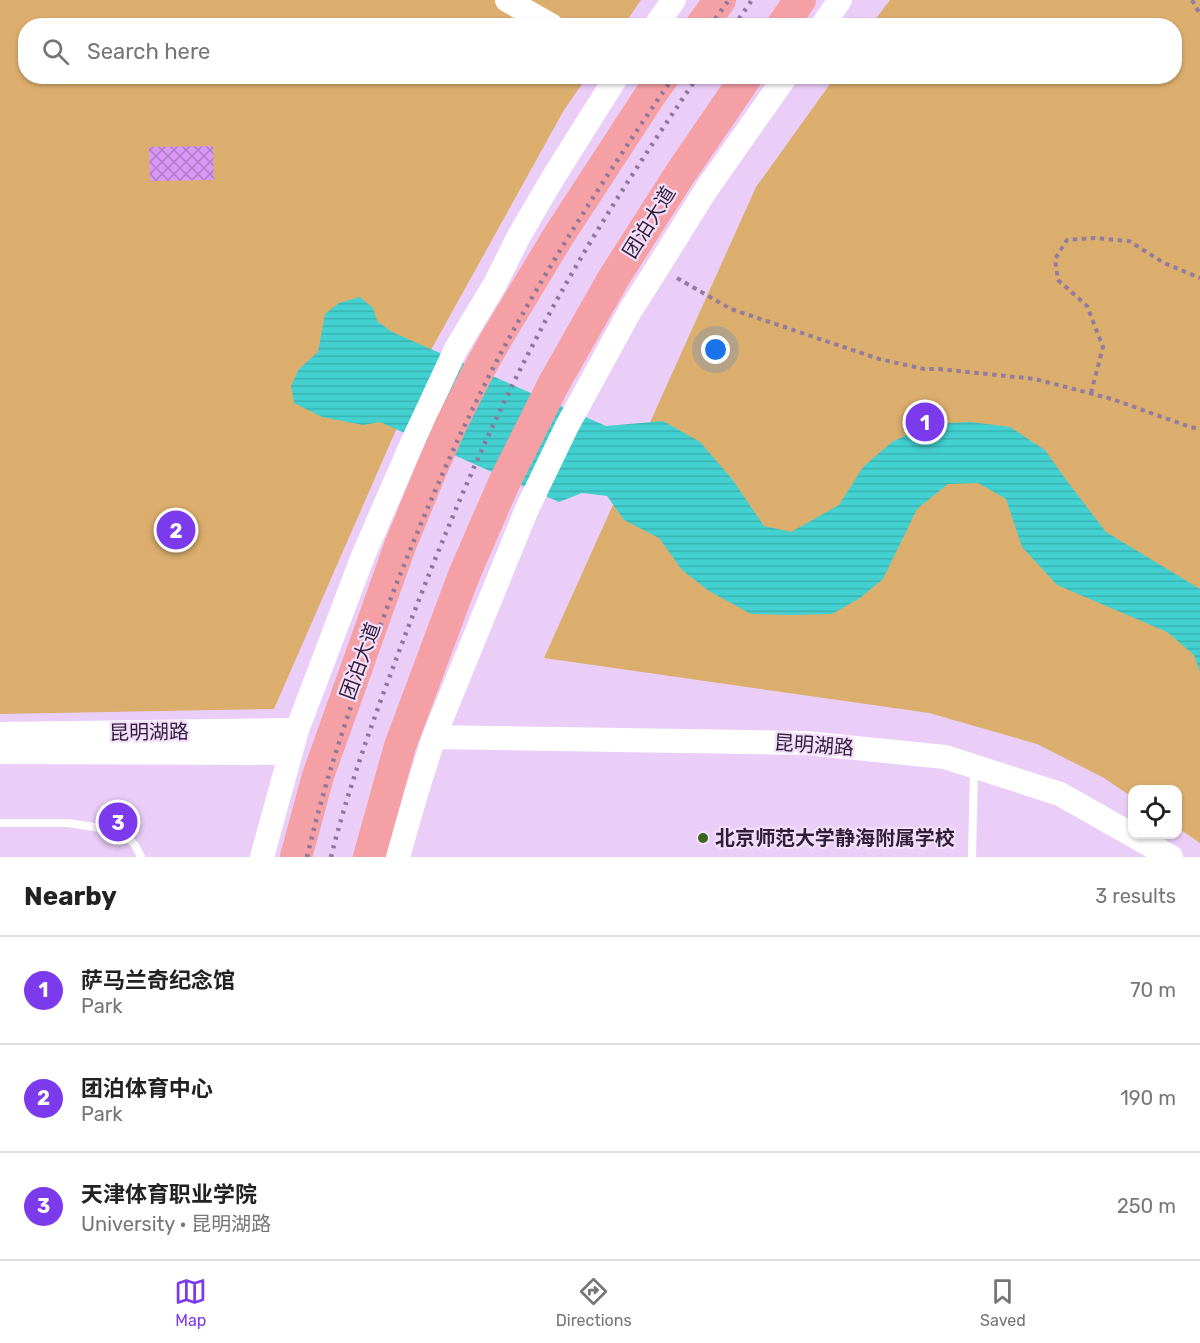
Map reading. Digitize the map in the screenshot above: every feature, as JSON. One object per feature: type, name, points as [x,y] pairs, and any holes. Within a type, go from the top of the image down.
[{"type":"highway","points":[[707,18],[720,0]]},
{"type":"highway","points":[[788,18],[800,0]]},
{"type":"highway","name":"团泊大道","points":[[296,857],[318,776],[400,546],[420,461],[475,377],[481,336],[559,235],[658,84]]},
{"type":"highway","name":"团泊大道","points":[[369,857],[400,746],[465,575],[504,483],[559,374],[613,279],[680,174],[742,84]]},
{"type":"street","points":[[507,0],[538,18]]},
{"type":"street","points":[[661,18],[674,0]]},
{"type":"street","points":[[828,18],[840,0]]},
{"type":"street","points":[[481,336],[551,181],[612,84]]},
{"type":"street","points":[[398,857],[434,737],[526,509],[567,426],[630,311],[706,190],[780,84]]},
{"type":"street","points":[[262,857],[294,742],[363,556],[420,461]]},
{"type":"street","name":"昆明湖路","points":[[0,734],[294,742]]},
{"type":"street","name":"昆明湖路","points":[[434,737],[806,742],[945,757],[1060,794],[1171,857]]},
{"type":"street","name":"昆明湖路","points":[[0,752],[294,742]]},
{"type":"lane","points":[[972,857],[974,766]]},
{"type":"lane","points":[[0,823],[68,823],[107,829],[126,836],[135,845],[141,857]]},
{"type":"path","points":[[1192,0],[1200,14]]},
{"type":"path","points":[[1091,393],[1103,347],[1087,306],[1058,280],[1056,259],[1068,240],[1094,238],[1129,241],[1164,263],[1200,278]]},
{"type":"path","points":[[658,267],[731,309],[879,359],[924,369],[1035,379],[1112,399],[1200,429]]},
{"type":"shaded area","points":[[0,0],[641,0],[629,18],[18,18],[18,84],[582,84],[564,110],[431,350],[274,709],[0,714]]},
{"type":"shaded area","points":[[890,0],[1200,0],[1200,843],[1182,831],[1182,785],[1128,785],[1128,794],[1104,778],[1037,744],[929,713],[544,658],[756,187],[830,84],[1182,84],[1182,18],[876,18]]},
{"type":"shaded area","points":[[360,297],[373,308],[377,321],[392,332],[606,426],[663,421],[700,442],[732,479],[764,526],[791,532],[839,505],[863,467],[892,442],[929,424],[971,422],[1010,427],[1045,450],[1106,532],[1200,589],[1200,672],[1194,655],[1167,632],[1057,585],[1022,547],[1006,499],[978,483],[948,484],[917,509],[883,579],[860,598],[832,614],[751,614],[709,591],[682,570],[659,538],[624,520],[607,496],[582,493],[559,502],[380,422],[363,425],[322,417],[294,403],[291,386],[299,369],[318,352],[325,314],[339,303]]},
{"type":"building","points":[[213,146],[214,180],[150,181],[149,147]]},
{"type":"railway","points":[[716,18],[729,0]]},
{"type":"railway","points":[[740,18],[752,0]]},
{"type":"railway","points":[[307,857],[327,781],[377,633],[458,439],[502,351],[536,290],[593,197],[669,84]]},
{"type":"railway","points":[[331,857],[356,772],[406,633],[451,520],[501,408],[575,268],[693,84]]},
{"type":"place","name":"萨马兰奇纪念馆","points":[[925,422]]},
{"type":"place","name":"团泊体育中心","points":[[176,530]]},
{"type":"place","name":"天津体育职业学院","points":[[118,822]]},
{"type":"place","name":"北京师范大学静海附属学校","points":[[703,838]]}]
